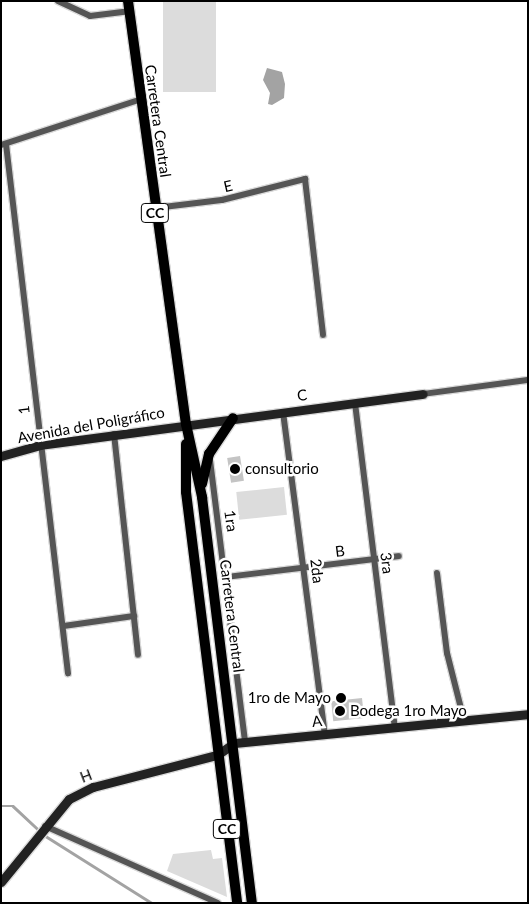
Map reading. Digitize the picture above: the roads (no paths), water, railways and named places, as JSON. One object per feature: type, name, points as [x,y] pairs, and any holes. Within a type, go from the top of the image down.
[{"type":"main road","name":"Carretera Central","points":[[128,6],[139,100],[186,424],[202,497],[234,743],[252,903]]},
{"type":"main road","points":[[202,497],[209,454],[233,418]]},
{"type":"main road","name":"Carretera Central","points":[[186,424],[186,492],[236,903]]},
{"type":"street","points":[[58,1],[90,16],[128,6]]},
{"type":"street","points":[[4,145],[139,100]]},
{"type":"street","name":"1","points":[[4,145],[68,673]]},
{"type":"street","name":"E","points":[[155,208],[222,200],[305,179],[323,335]]},
{"type":"street","points":[[422,394],[528,380]]},
{"type":"street","name":"C","points":[[186,424],[422,394]]},
{"type":"street","name":"3ra","points":[[355,403],[395,727]]},
{"type":"street","name":"2da","points":[[283,412],[325,734]]},
{"type":"street","name":"Avenida del Poligráfico","points":[[1,456],[40,445],[186,424]]},
{"type":"street","points":[[114,434],[138,655]]},
{"type":"street","name":"1ra","points":[[209,454],[245,742]]},
{"type":"street","name":"B","points":[[226,578],[399,556]]},
{"type":"street","points":[[437,573],[447,653],[464,720]]},
{"type":"street","points":[[63,626],[134,616]]},
{"type":"street","name":"A","points":[[234,743],[528,714]]},
{"type":"street","points":[[217,755],[234,743]]},
{"type":"street","name":"H","points":[[1,882],[69,799],[87,790],[217,755]]},
{"type":"street","points":[[45,826],[218,903]]},
{"type":"waterway","points":[[1,806],[13,806],[40,831]]},
{"type":"waterway","points":[[44,835],[152,903]]},
{"type":"place","name":"consultorio","points":[[235,469]]},
{"type":"place","name":"1ro de Mayo","points":[[341,698]]},
{"type":"place","name":"Bodega 1ro Mayo","points":[[340,711]]}]
